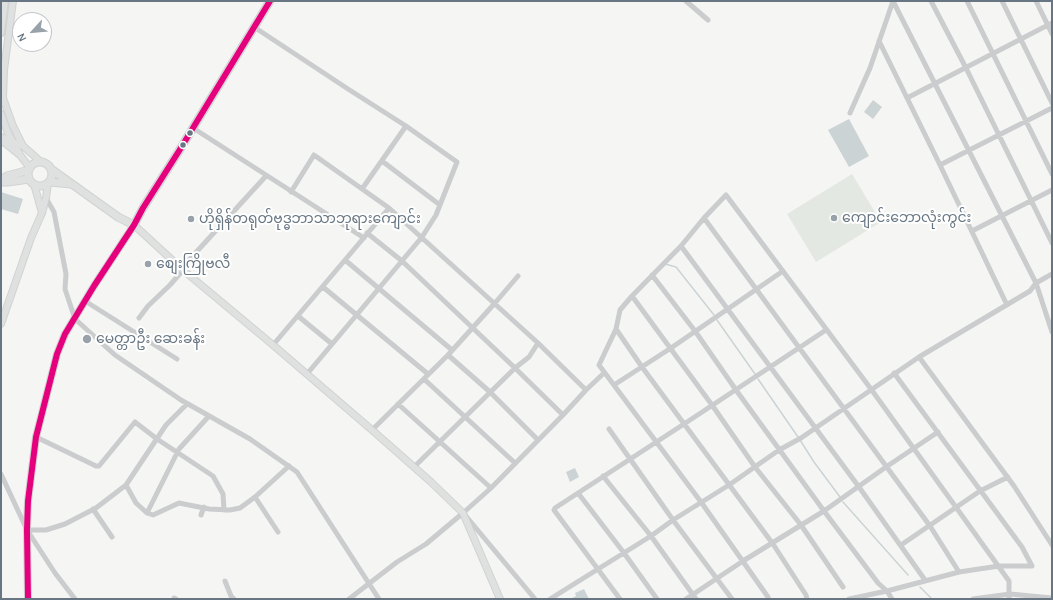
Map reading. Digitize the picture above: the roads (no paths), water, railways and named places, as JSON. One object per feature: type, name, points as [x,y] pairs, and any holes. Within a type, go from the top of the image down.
[{"type":"highway","points":[[1,181],[7,176],[30,169],[35,164],[41,162],[46,164],[118,217],[134,225],[270,1]]},
{"type":"highway","points":[[30,169],[32,182]]},
{"type":"highway","points":[[1,181],[32,182],[39,186],[44,186],[49,182],[52,173],[51,169]]},
{"type":"highway","points":[[49,182],[73,184]]},
{"type":"main road","points":[[1,33],[5,1]]},
{"type":"main road","points":[[13,1],[4,70],[3,98],[10,118],[23,146]]},
{"type":"main road","points":[[1,114],[2,123],[20,155],[30,169]]},
{"type":"main road","points":[[2,123],[10,118]]},
{"type":"main road","points":[[1,138],[23,146],[41,162]]},
{"type":"main road","points":[[1,138],[20,155]]},
{"type":"main road","points":[[32,182],[42,213]]},
{"type":"main road","points":[[1,324],[31,238],[42,213],[49,182]]},
{"type":"main road","points":[[28,599],[28,501],[36,437],[57,354],[65,334],[134,225],[183,270],[372,430],[463,513],[500,599]]},
{"type":"street","points":[[686,1],[708,20]]},
{"type":"street","points":[[850,113],[870,68],[893,1]]},
{"type":"street","points":[[893,1],[1036,283],[1052,332]]},
{"type":"street","points":[[931,1],[1000,135],[1052,243]]},
{"type":"street","points":[[967,1],[1052,174]]},
{"type":"street","points":[[1002,1],[1052,103]]},
{"type":"street","points":[[1036,1],[1050,24],[1052,34]]},
{"type":"street","points":[[907,98],[1050,24]]},
{"type":"street","points":[[254,27],[345,88],[406,126],[457,162],[436,214],[422,237],[307,374]]},
{"type":"street","points":[[879,41],[1007,306]]},
{"type":"street","points":[[940,165],[1052,108]]},
{"type":"street","points":[[362,189],[406,126]]},
{"type":"street","points":[[193,128],[291,192],[366,236],[402,262],[563,415]]},
{"type":"street","points":[[291,192],[314,155],[389,208],[538,343],[586,390]]},
{"type":"street","points":[[382,161],[440,204]]},
{"type":"street","points":[[139,318],[183,270],[189,260],[266,176]]},
{"type":"street","points":[[972,231],[1052,190]]},
{"type":"street","points":[[768,597],[701,502],[599,365],[616,329],[620,310],[726,195],[871,389],[999,566],[1009,581],[1010,597]]},
{"type":"street","points":[[46,198],[54,212],[66,274],[65,289],[75,319],[115,355],[187,404],[250,438],[297,472],[379,599]]},
{"type":"street","points":[[273,345],[389,208]]},
{"type":"street","points":[[704,218],[930,526],[959,572]]},
{"type":"street","points":[[680,246],[859,487],[925,580]]},
{"type":"street","points":[[345,260],[452,350]]},
{"type":"street","points":[[598,378],[612,383],[642,367],[783,271]]},
{"type":"street","points":[[550,599],[729,485],[779,450],[799,439],[919,356],[1007,306],[1030,291],[1036,283],[1052,274]]},
{"type":"street","points":[[652,275],[695,331],[824,511],[878,583],[887,591],[892,599]]},
{"type":"street","points":[[372,430],[448,355],[495,304],[518,276]]},
{"type":"street","points":[[323,287],[428,374]]},
{"type":"street","points":[[632,296],[671,348],[755,467],[801,525],[843,587]]},
{"type":"street","points":[[85,301],[177,359]]},
{"type":"street","points":[[298,316],[332,344]]},
{"type":"street","points":[[616,329],[642,367],[773,544],[806,595],[807,599]]},
{"type":"street","points":[[620,599],[554,510],[603,476],[656,443],[826,330]]},
{"type":"street","points":[[414,467],[515,368],[529,357],[538,343]]},
{"type":"street","points":[[448,355],[490,392],[538,440]]},
{"type":"street","points":[[919,356],[1008,477],[1052,545]]},
{"type":"street","points":[[349,599],[369,582],[397,562],[426,544],[463,513],[491,488],[604,372]]},
{"type":"street","points":[[849,599],[887,591],[959,572],[999,566],[1030,567],[1032,564],[1022,547],[894,373]]},
{"type":"street","points":[[424,379],[515,463]]},
{"type":"street","points":[[27,530],[46,530],[65,524],[93,509],[126,485],[166,425],[187,404]]},
{"type":"street","points":[[398,404],[491,488]]},
{"type":"street","points":[[147,512],[177,452],[209,416]]},
{"type":"street","points":[[36,437],[96,466],[99,466],[134,422],[213,476],[223,494],[224,510]]},
{"type":"street","points":[[609,429],[673,520],[718,578],[732,599]]},
{"type":"street","points":[[686,599],[694,597],[718,578],[824,511],[938,432]]},
{"type":"street","points":[[126,485],[136,503],[147,512],[156,515],[179,503],[224,510],[240,508],[255,497],[289,466]]},
{"type":"street","points":[[1,474],[27,530],[55,573],[75,599]]},
{"type":"street","points":[[603,476],[650,536],[694,597]]},
{"type":"street","points":[[901,545],[980,491],[1008,477]]},
{"type":"street","points":[[578,493],[657,599]]},
{"type":"street","points":[[255,497],[278,532]]},
{"type":"street","points":[[201,515],[204,507]]},
{"type":"street","points":[[93,509],[112,537]]},
{"type":"street","points":[[463,513],[535,599]]},
{"type":"street","points":[[225,581],[231,596],[234,599]]},
{"type":"street","points":[[973,599],[1010,597],[1052,598]]},
{"type":"waterway","points":[[665,264],[676,267],[714,315]]},
{"type":"waterway","points":[[717,320],[755,374]]},
{"type":"waterway","points":[[758,379],[798,437]]},
{"type":"waterway","points":[[800,440],[840,497]]},
{"type":"waterway","points":[[843,502],[908,575]]},
{"type":"waterway","points":[[920,587],[932,599]]},
{"type":"place","name":"ကျောင်းဘောလုံးကွင်း","points":[[834,218]]},
{"type":"place","name":"ဟိုရှိန်တရုတ်ဗုဒ္ဓဘာသာဘုရားကျောင်း","points":[[191,219]]},
{"type":"place","name":"စျေးကြိုဗလီ","points":[[148,264]]},
{"type":"place","name":"မေတ္တာဦး ဆေးခန်း","points":[[87,339]]}]
